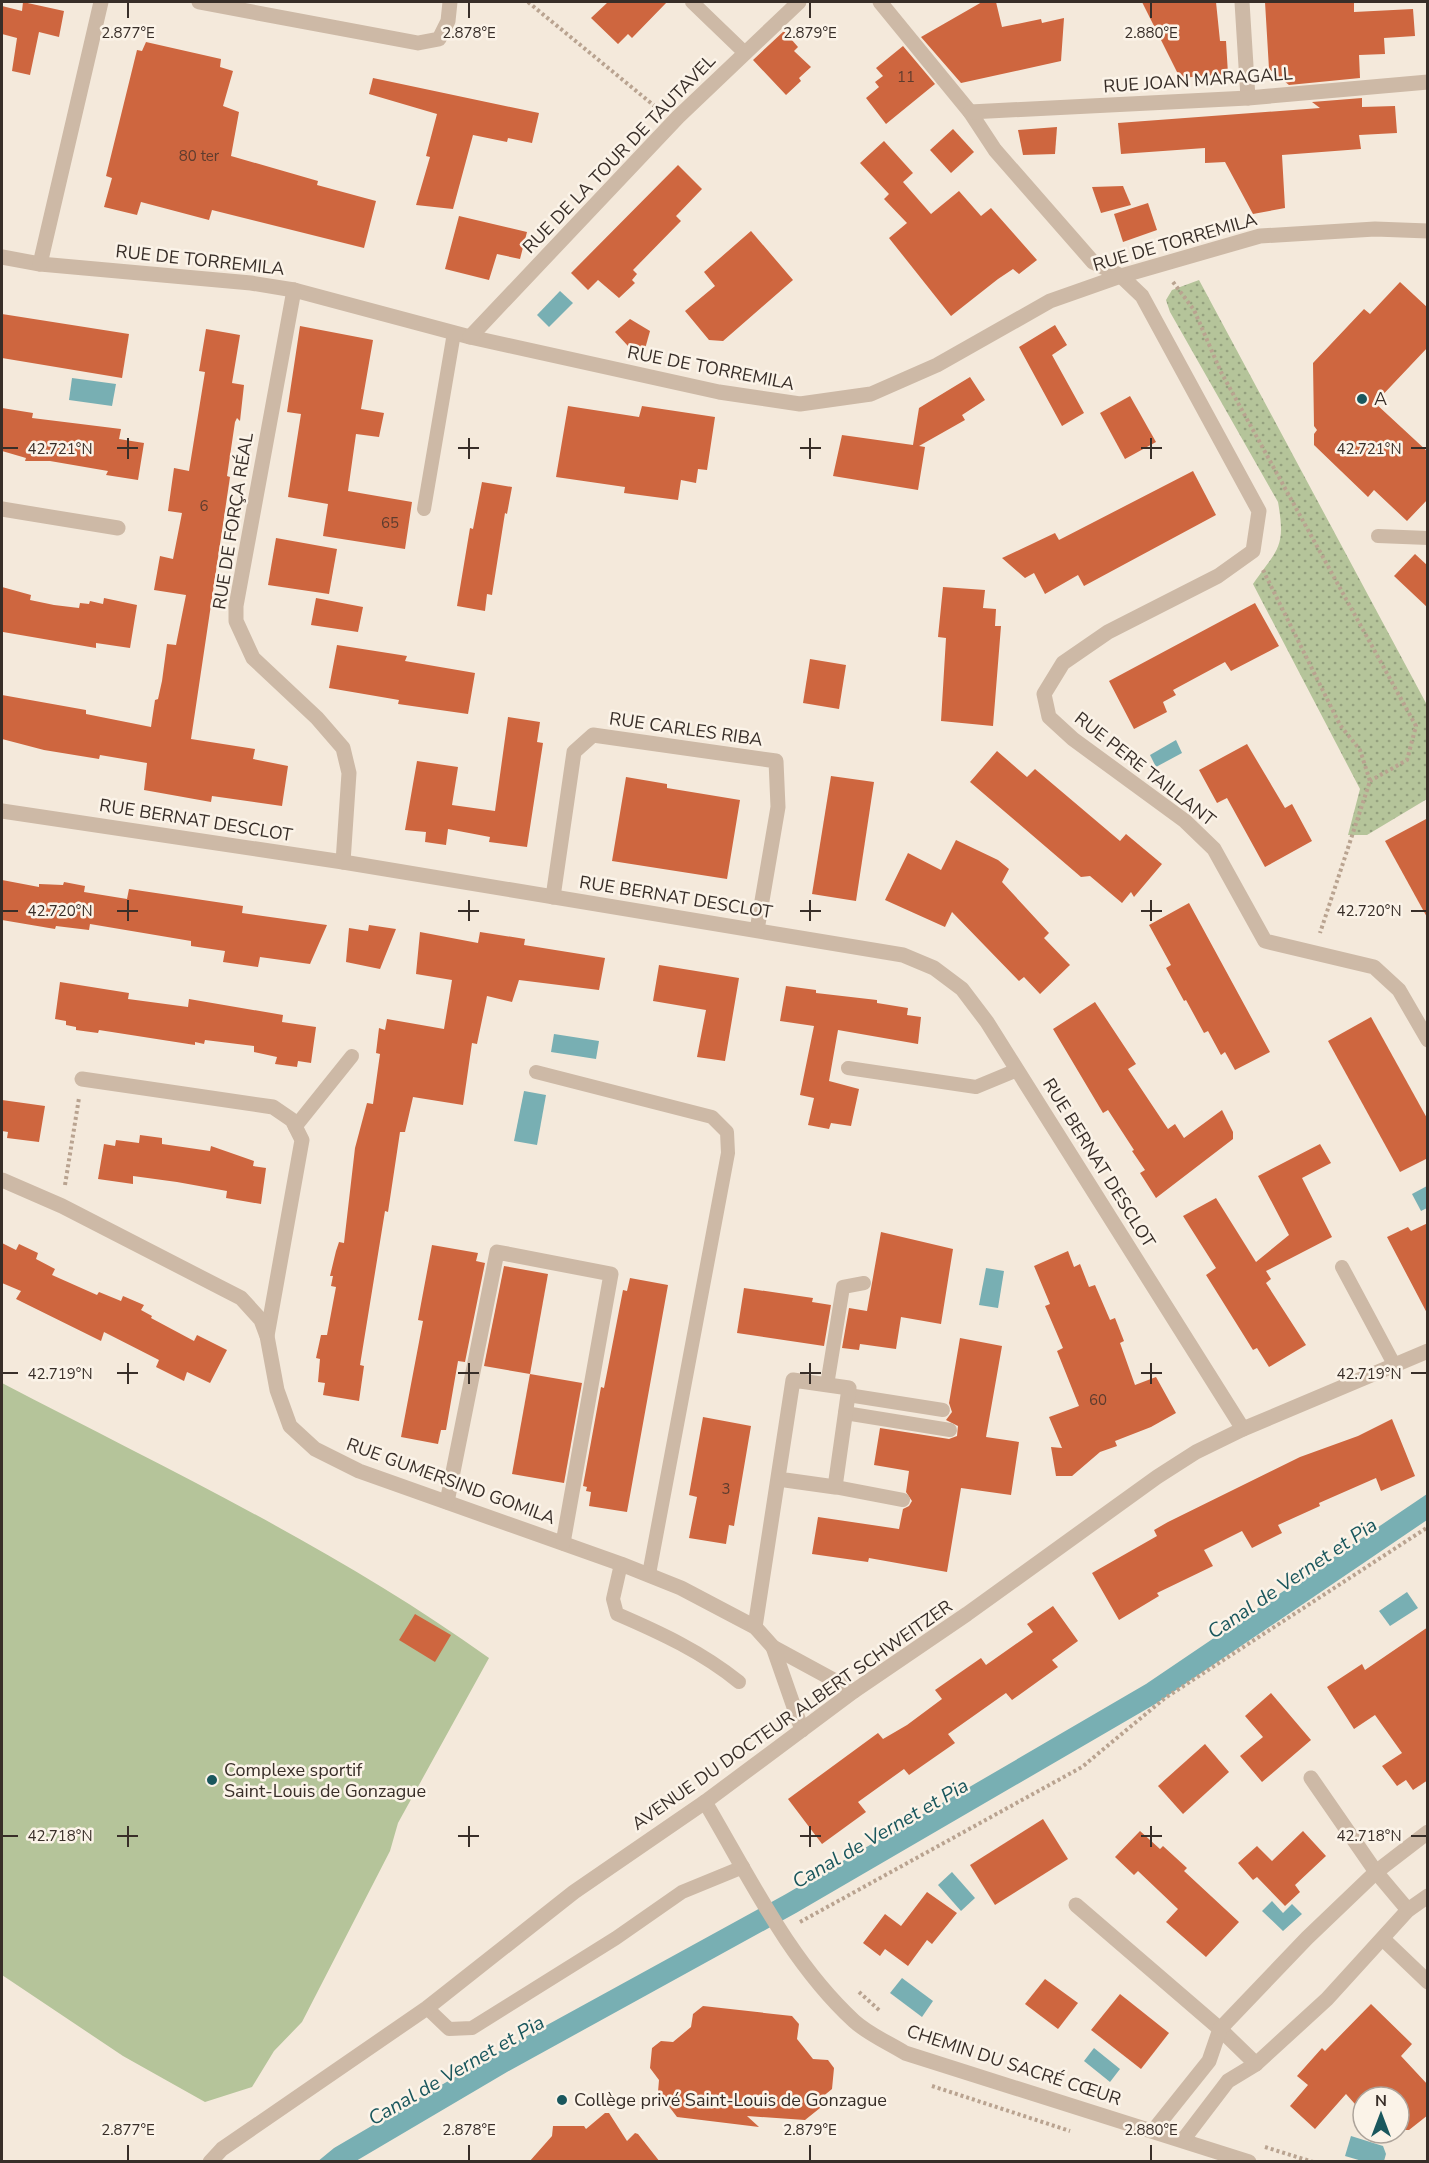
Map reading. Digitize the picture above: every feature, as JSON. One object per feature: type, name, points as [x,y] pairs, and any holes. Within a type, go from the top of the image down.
[{"type":"street","points":[[40,264],[101,2]]},
{"type":"street","points":[[199,2],[418,43],[439,39],[448,21],[450,2]]},
{"type":"street","name":"RUE DE LA TOUR DE TAUTAVEL","points":[[470,337],[674,121],[800,2]]},
{"type":"street","points":[[880,2],[970,112],[995,150],[1093,262],[1121,276],[1142,296],[1259,511],[1253,551]]},
{"type":"street","points":[[1242,2],[1248,98]]},
{"type":"street","name":"RUE JOAN MARAGALL","points":[[970,112],[1248,98],[1428,82]]},
{"type":"street","name":"RUE DE TORREMILA","points":[[2,257],[40,264],[251,283],[294,290],[470,337],[719,392],[800,404],[871,394],[937,365],[1050,301],[1121,276],[1260,236],[1375,229],[1428,231]]},
{"type":"street","name":"RUE DE FORÇA RÉAL","points":[[294,290],[236,606],[236,621],[253,658],[318,718],[343,748],[349,773],[343,862]]},
{"type":"street","points":[[2,509],[118,528]]},
{"type":"street","name":"RUE PERE TAILLANT","points":[[1253,551],[1218,576],[1099,638],[1064,663],[1044,694],[1049,717],[1073,739],[1185,821],[1214,849],[1265,941],[1374,967],[1399,990],[1428,1040]]},
{"type":"street","name":"RUE CARLES RIBA","points":[[553,897],[574,752],[593,735],[776,762],[778,807],[758,930]]},
{"type":"street","name":"RUE BERNAT DESCLOT","points":[[2,811],[343,862],[758,930],[903,955],[934,968],[962,989],[987,1022],[1243,1430]]},
{"type":"street","points":[[82,1079],[273,1107],[292,1120],[302,1140],[267,1336]]},
{"type":"street","name":"RUE GUMERSIND GOMILA","points":[[2,1180],[62,1206],[242,1298],[261,1320],[267,1336],[277,1390],[290,1426],[315,1449],[359,1471],[649,1574],[755,1627],[773,1647],[854,1691]]},
{"type":"street","points":[[447,1502],[497,1252],[611,1275],[563,1543]]},
{"type":"street","name":"AVENUE DU DOCTEUR ALBERT SCHWEITZER","points":[[210,2162],[222,2149],[427,2008],[574,1892],[705,1802],[854,1691],[967,1614],[1157,1477],[1196,1452],[1243,1430],[1428,1351]]},
{"type":"street","points":[[755,1627],[793,1380],[849,1388],[835,1487],[778,1479]]},
{"type":"street","name":"RUE GUMERSIND GOMILA","points":[[773,1647],[802,1730]]},
{"type":"street","points":[[1311,1778],[1376,1872],[1408,1910]]},
{"type":"street","name":"CHEMIN DU SACRÉ CŒUR","points":[[705,1802],[781,1932],[815,1981],[856,2023],[905,2053],[1249,2162]]},
{"type":"street","points":[[1153,2131],[1209,2061],[1220,2029],[1307,1938],[1376,1872],[1428,1832]]},
{"type":"street","points":[[1183,2140],[1227,2081],[1256,2064],[1327,1999],[1408,1910],[1428,1896]]},
{"type":"street","points":[[1076,1905],[1220,2029],[1256,2064]]},
{"type":"street","points":[[1383,1939],[1428,1982]]},
{"type":"lane","points":[[692,2],[745,53]]},
{"type":"lane","points":[[424,509],[454,333]]},
{"type":"lane","points":[[1378,536],[1428,538]]},
{"type":"lane","points":[[295,1127],[352,1056]]},
{"type":"lane","points":[[848,1068],[976,1087],[1017,1070]]},
{"type":"lane","points":[[536,1072],[712,1117],[728,1132],[728,1153],[649,1574]]},
{"type":"lane","points":[[1342,1267],[1395,1366]]},
{"type":"lane","points":[[827,1385],[843,1287],[864,1283]]},
{"type":"lane","points":[[848,1395],[943,1410]]},
{"type":"lane","points":[[845,1413],[950,1430]]},
{"type":"lane","points":[[835,1487],[903,1500]]},
{"type":"lane","points":[[621,1564],[613,1599],[617,1614],[672,1638],[715,1663],[739,1682]]},
{"type":"lane","points":[[427,2008],[449,2029],[472,2028],[616,1938],[682,1893],[743,1867]]},
{"type":"path","points":[[528,2],[674,121]]},
{"type":"path","points":[[1160,265],[1194,310],[1221,372],[1416,726],[1407,760],[1370,781]]},
{"type":"path","points":[[1253,551],[1340,725],[1360,750],[1370,781],[1313,953]]},
{"type":"path","points":[[62,1206],[82,1079]]},
{"type":"path","points":[[801,1930],[797,1923],[1082,1767],[1165,1698],[1428,1527]]},
{"type":"path","points":[[854,1988],[889,2017]]},
{"type":"path","points":[[1260,2145],[1313,2162]]},
{"type":"green space","points":[[1199,280],[1427,705],[1427,799],[1367,835],[1348,835],[1360,789],[1253,584],[1278,547],[1281,529],[1278,502],[1170,312],[1166,300],[1172,290]]},
{"type":"green space","name":"Complexe sportif Saint-Louis de Gonzague","points":[[2,1383],[189,1479],[312,1546],[431,1618],[489,1658],[398,1823],[390,1851],[302,2022],[274,2051],[252,2087],[205,2102],[123,2056],[2,1975]]},
{"type":"water","points":[[560,291],[573,303],[549,327],[537,315]]},
{"type":"water","points":[[72,378],[116,384],[112,406],[69,400]]},
{"type":"water","points":[[1176,740],[1182,753],[1156,767],[1150,755]]},
{"type":"water","points":[[554,1034],[599,1041],[596,1059],[551,1052]]},
{"type":"water","points":[[524,1091],[546,1095],[537,1145],[514,1141]]},
{"type":"water","points":[[1427,1186],[1427,1208],[1421,1211],[1412,1194]]},
{"type":"water","points":[[986,1268],[1004,1271],[998,1308],[979,1305]]},
{"type":"water","name":"Canal de Vernet et Pia","points":[[1427,1494],[1427,1520],[1157,1703],[796,1913],[507,2072],[356,2161],[317,2162],[334,2148],[496,2053],[786,1894],[1146,1684]]},
{"type":"water","points":[[1407,1592],[1418,1608],[1390,1626],[1379,1611]]},
{"type":"water","points":[[952,1872],[975,1898],[961,1911],[938,1885]]},
{"type":"water","points":[[1272,1901],[1283,1913],[1292,1904],[1302,1914],[1283,1931],[1262,1911]]},
{"type":"water","points":[[902,1978],[933,2001],[922,2017],[890,1993]]},
{"type":"water","points":[[1094,2048],[1120,2069],[1110,2082],[1084,2061]]},
{"type":"water","points":[[1351,2136],[1351,2145],[1380,2145],[1383,2146],[1386,2154],[1384,2161],[1362,2161],[1345,2156]]},
{"type":"building","points":[[23,2],[64,11],[59,37],[39,32],[30,75],[12,71],[17,38],[2,34],[2,6],[22,11]]},
{"type":"building","points":[[608,2],[667,2],[632,38],[628,34],[618,44],[591,18]]},
{"type":"building","points":[[982,2],[996,2],[1002,27],[1041,19],[1042,23],[1064,18],[1061,61],[961,83],[921,37]]},
{"type":"building","points":[[1142,2],[1216,2],[1220,41],[1226,41],[1228,74],[1180,78]]},
{"type":"building","points":[[1265,2],[1354,2],[1354,12],[1413,9],[1415,36],[1384,38],[1385,54],[1359,55],[1360,78],[1289,85],[1269,69]]},
{"type":"building","points":[[784,31],[798,47],[794,51],[811,67],[799,78],[801,81],[786,95],[753,60]]},
{"type":"building","points":[[146,42],[221,59],[220,67],[233,71],[223,106],[239,112],[231,156],[318,181],[317,185],[376,201],[364,248],[212,210],[209,220],[141,202],[137,215],[104,207],[112,178],[106,176],[137,50],[142,51]]},
{"type":"building","points":[[903,46],[935,84],[886,124],[866,98],[879,87],[875,82],[883,76],[876,68]]},
{"type":"building","points":[[373,78],[539,113],[532,143],[508,138],[507,142],[473,135],[453,209],[416,205],[430,157],[426,156],[437,114],[369,94]]},
{"type":"building","points":[[1362,98],[1362,107],[1395,106],[1397,133],[1359,135],[1361,149],[1282,155],[1285,208],[1253,214],[1225,162],[1205,163],[1205,148],[1121,154],[1118,123],[1320,108],[1312,102]]},
{"type":"building","points":[[1057,127],[1055,154],[1023,155],[1018,130]]},
{"type":"building","points":[[953,129],[974,152],[951,173],[930,150]]},
{"type":"building","points":[[884,141],[913,173],[903,182],[931,214],[959,191],[981,216],[991,208],[1037,260],[1019,274],[1013,269],[951,316],[889,238],[907,223],[884,199],[889,194],[860,163]]},
{"type":"building","points":[[678,165],[702,189],[676,216],[681,221],[633,270],[637,274],[632,280],[635,283],[619,298],[598,280],[588,290],[571,273]]},
{"type":"building","points":[[1123,186],[1131,205],[1101,213],[1092,187]]},
{"type":"building","points":[[1148,203],[1157,230],[1123,242],[1114,214]]},
{"type":"building","points":[[459,216],[527,232],[520,259],[497,254],[489,280],[445,269]]},
{"type":"building","points":[[751,231],[793,280],[723,341],[709,340],[685,311],[715,286],[704,272]]},
{"type":"building","name":"A","points":[[1400,282],[1428,308],[1428,347],[1375,403],[1428,452],[1428,499],[1407,521],[1374,490],[1368,497],[1314,445],[1314,434],[1317,430],[1314,426],[1313,363],[1364,309],[1370,314]]},
{"type":"building","points":[[2,314],[129,334],[122,378],[2,358]]},
{"type":"building","points":[[630,319],[650,331],[645,349],[628,346],[615,332]]},
{"type":"building","points":[[1055,325],[1067,345],[1052,355],[1084,413],[1062,426],[1019,347]]},
{"type":"building","points":[[300,326],[373,340],[361,409],[384,413],[379,437],[356,434],[348,491],[412,502],[405,549],[323,536],[328,504],[288,497],[301,414],[287,412]]},
{"type":"building","points":[[206,329],[240,335],[232,383],[244,385],[240,421],[237,418],[235,422],[227,476],[230,477],[191,739],[255,749],[253,759],[288,766],[282,806],[212,796],[211,802],[144,790],[147,763],[100,755],[99,759],[44,750],[2,739],[2,695],[86,710],[86,714],[151,727],[155,700],[158,699],[162,681],[167,644],[176,645],[186,595],[154,590],[160,556],[173,559],[182,513],[168,511],[174,468],[189,471],[205,372],[199,371]]},
{"type":"building","points":[[970,377],[985,400],[962,415],[965,420],[919,446],[925,447],[918,490],[833,476],[842,435],[913,445],[919,408]]},
{"type":"building","points":[[1130,396],[1156,442],[1125,459],[1100,413]]},
{"type":"building","points":[[568,406],[639,417],[642,406],[715,417],[707,470],[698,469],[696,483],[681,480],[678,500],[624,493],[625,487],[556,477]]},
{"type":"building","points":[[2,408],[33,413],[32,418],[121,429],[119,439],[144,443],[138,480],[106,475],[108,471],[50,461],[25,461],[26,458],[2,451]]},
{"type":"building","points":[[1193,471],[1216,515],[1084,586],[1078,575],[1045,594],[1034,573],[1025,578],[1002,558],[1055,533],[1059,540]]},
{"type":"building","points":[[482,482],[512,487],[507,514],[505,513],[492,595],[487,594],[485,611],[457,606],[470,528],[473,529]]},
{"type":"building","points":[[276,538],[337,549],[329,594],[268,585]]},
{"type":"building","points":[[1415,554],[1428,566],[1428,608],[1394,576]]},
{"type":"building","points":[[2,587],[31,595],[30,600],[54,605],[79,608],[80,603],[89,604],[90,601],[103,604],[104,598],[137,605],[130,648],[96,643],[96,648],[3,632]]},
{"type":"building","points":[[943,587],[985,590],[983,608],[996,609],[995,626],[1001,626],[993,726],[941,721],[946,638],[938,637]]},
{"type":"building","points":[[316,598],[363,607],[358,632],[311,625]]},
{"type":"building","points":[[1255,603],[1279,646],[1231,671],[1225,662],[1173,690],[1176,695],[1163,702],[1167,712],[1134,729],[1109,681]]},
{"type":"building","points":[[337,645],[407,656],[405,661],[475,673],[468,714],[398,704],[399,700],[329,688]]},
{"type":"building","points":[[810,659],[846,665],[839,709],[803,703]]},
{"type":"building","points":[[508,717],[540,722],[537,742],[543,743],[527,847],[489,842],[490,837],[448,829],[446,845],[425,842],[426,832],[405,830],[417,761],[458,767],[452,805],[495,811]]},
{"type":"building","points":[[1247,744],[1285,808],[1292,804],[1312,841],[1265,867],[1227,798],[1217,803],[1199,770]]},
{"type":"building","points":[[997,751],[1027,777],[1035,769],[1120,841],[1126,834],[1162,864],[1134,897],[1131,892],[1122,903],[1090,876],[1081,877],[970,782]]},
{"type":"building","points":[[831,776],[874,782],[856,901],[812,894]]},
{"type":"building","points":[[626,777],[667,784],[667,788],[740,800],[727,879],[612,861]]},
{"type":"building","points":[[1428,818],[1428,919],[1385,841]]},
{"type":"building","points":[[956,840],[998,860],[1009,869],[1002,882],[1049,933],[1044,938],[1070,965],[1040,994],[1024,977],[1019,981],[952,912],[945,927],[885,900],[908,853],[941,870]]},
{"type":"building","points":[[2,880],[39,887],[39,884],[63,885],[64,882],[85,886],[84,892],[127,899],[129,889],[243,906],[242,913],[327,925],[310,964],[260,957],[258,967],[223,962],[225,951],[191,946],[191,941],[90,924],[89,930],[56,926],[55,929],[2,920]]},
{"type":"building","points":[[1189,903],[1270,1052],[1235,1070],[1225,1052],[1221,1055],[1208,1031],[1204,1033],[1186,1000],[1184,1001],[1166,968],[1171,965],[1149,925]]},
{"type":"building","points":[[369,925],[396,929],[380,969],[346,962],[349,928],[368,931]]},
{"type":"building","points":[[420,932],[478,943],[480,932],[525,939],[524,945],[605,958],[599,990],[519,980],[512,1002],[487,996],[477,1044],[472,1043],[463,1105],[413,1097],[405,1132],[400,1132],[388,1212],[385,1211],[360,1365],[364,1366],[359,1401],[323,1395],[325,1383],[318,1382],[320,1359],[316,1358],[321,1335],[327,1335],[336,1287],[331,1286],[333,1276],[330,1276],[339,1242],[344,1243],[355,1148],[367,1103],[373,1104],[380,1054],[376,1053],[379,1028],[385,1030],[387,1019],[444,1029],[452,980],[416,974]]},
{"type":"building","points":[[659,965],[739,978],[725,1061],[697,1057],[706,1010],[653,1001]]},
{"type":"building","points":[[60,982],[129,993],[128,999],[188,1007],[189,999],[283,1015],[282,1022],[316,1027],[311,1063],[298,1061],[297,1067],[275,1064],[277,1057],[254,1052],[254,1046],[205,1040],[204,1044],[195,1042],[195,1045],[99,1030],[98,1033],[76,1030],[76,1027],[66,1025],[66,1021],[55,1019]]},
{"type":"building","points":[[786,986],[816,990],[816,993],[877,1000],[877,1003],[908,1008],[907,1015],[921,1017],[918,1044],[838,1030],[829,1081],[859,1089],[851,1126],[831,1123],[829,1129],[808,1125],[814,1098],[800,1095],[814,1026],[780,1021]]},
{"type":"building","points":[[1095,1002],[1136,1064],[1128,1069],[1168,1129],[1175,1124],[1184,1138],[1222,1110],[1233,1132],[1233,1139],[1156,1198],[1140,1173],[1145,1170],[1132,1151],[1134,1150],[1108,1110],[1103,1113],[1053,1029]]},
{"type":"building","points":[[1371,1017],[1428,1120],[1428,1158],[1400,1172],[1328,1041]]},
{"type":"building","points":[[2,1100],[45,1106],[39,1142],[7,1138],[8,1132],[2,1131]]},
{"type":"building","points":[[140,1135],[162,1138],[162,1144],[210,1151],[211,1146],[254,1161],[253,1166],[266,1168],[261,1204],[226,1198],[227,1191],[177,1182],[133,1176],[133,1184],[98,1179],[104,1144],[115,1146],[116,1140],[139,1143]]},
{"type":"building","points":[[1320,1144],[1331,1163],[1302,1178],[1332,1237],[1266,1271],[1271,1279],[1266,1283],[1306,1345],[1269,1367],[1257,1348],[1253,1350],[1206,1275],[1216,1268],[1183,1216],[1216,1198],[1256,1262],[1289,1235],[1258,1176]]},
{"type":"building","points":[[1428,1223],[1428,1315],[1387,1237],[1408,1227],[1411,1231]]},
{"type":"building","points":[[881,1232],[953,1249],[941,1324],[901,1317],[896,1349],[860,1344],[859,1350],[842,1348],[849,1308],[867,1311]]},
{"type":"building","points":[[2,1243],[16,1250],[19,1244],[38,1253],[36,1259],[55,1269],[52,1275],[97,1295],[99,1292],[121,1301],[123,1296],[144,1305],[141,1310],[152,1316],[151,1318],[194,1341],[197,1335],[227,1350],[210,1383],[187,1372],[184,1381],[156,1367],[159,1360],[104,1332],[101,1341],[16,1299],[21,1291],[2,1283]]},
{"type":"building","points":[[432,1245],[478,1253],[476,1261],[485,1263],[465,1362],[458,1361],[446,1430],[441,1430],[438,1444],[401,1437],[423,1321],[418,1320]]},
{"type":"building","points":[[1068,1251],[1074,1267],[1080,1264],[1089,1287],[1095,1285],[1110,1320],[1115,1318],[1124,1341],[1120,1343],[1135,1385],[1156,1377],[1176,1413],[1151,1427],[1115,1441],[1117,1446],[1100,1452],[1072,1476],[1056,1476],[1051,1447],[1062,1448],[1049,1417],[1079,1406],[1057,1351],[1063,1348],[1045,1306],[1050,1304],[1034,1266]]},
{"type":"building","points":[[504,1266],[548,1274],[530,1374],[484,1366]]},
{"type":"building","points":[[630,1278],[668,1285],[627,1512],[589,1506],[591,1492],[586,1491],[587,1487],[583,1486],[601,1387],[604,1388],[623,1290],[627,1291]]},
{"type":"building","points":[[744,1288],[813,1298],[812,1302],[831,1305],[824,1346],[737,1333]]},
{"type":"building","points":[[960,1338],[1002,1346],[986,1437],[1019,1442],[1011,1495],[961,1488],[947,1572],[869,1558],[868,1562],[812,1554],[818,1517],[899,1529],[903,1509],[912,1501],[906,1492],[909,1471],[874,1465],[880,1428],[949,1439],[957,1436],[958,1426],[946,1420],[952,1412],[949,1403]]},
{"type":"building","points":[[530,1374],[582,1383],[564,1483],[512,1474]]},
{"type":"building","points":[[703,1417],[751,1426],[734,1526],[729,1525],[726,1544],[689,1538],[697,1497],[689,1495]]},
{"type":"building","points":[[1392,1419],[1415,1476],[1381,1491],[1376,1478],[1319,1503],[1320,1506],[1278,1525],[1282,1533],[1252,1548],[1242,1531],[1204,1550],[1213,1566],[1157,1593],[1159,1596],[1119,1620],[1092,1573],[1157,1536],[1154,1530],[1168,1522],[1300,1457],[1358,1436]]},
{"type":"building","points":[[1053,1606],[1078,1641],[1052,1660],[1058,1667],[1012,1700],[1006,1693],[948,1734],[955,1743],[909,1775],[904,1769],[858,1802],[866,1812],[822,1844],[788,1799],[878,1733],[883,1739],[907,1725],[942,1699],[935,1690],[981,1658],[986,1665],[1033,1632],[1027,1624]]},
{"type":"building","points":[[415,1614],[451,1635],[435,1662],[399,1640]]},
{"type":"building","points":[[1428,1627],[1428,1780],[1413,1790],[1406,1780],[1397,1786],[1382,1766],[1402,1753],[1375,1715],[1354,1729],[1327,1687],[1362,1664],[1365,1670]]},
{"type":"building","points":[[1271,1693],[1311,1740],[1262,1782],[1240,1756],[1263,1737],[1245,1716]]},
{"type":"building","points":[[1205,1744],[1229,1772],[1183,1814],[1158,1786]]},
{"type":"building","points":[[1043,1819],[1068,1859],[995,1905],[970,1865]]},
{"type":"building","points":[[1140,1831],[1160,1849],[1163,1846],[1187,1868],[1184,1871],[1239,1922],[1206,1957],[1166,1922],[1178,1909],[1138,1871],[1134,1875],[1115,1857]]},
{"type":"building","points":[[1303,1831],[1326,1856],[1295,1885],[1300,1892],[1285,1906],[1257,1877],[1253,1880],[1238,1863],[1257,1846],[1272,1861]]},
{"type":"building","points":[[927,1892],[957,1913],[932,1944],[927,1940],[908,1966],[885,1949],[880,1956],[863,1943],[885,1914],[901,1926]]},
{"type":"building","points":[[1045,1979],[1078,2003],[1058,2029],[1025,2004]]},
{"type":"building","points":[[1120,1994],[1169,2033],[1141,2069],[1091,2030]]},
{"type":"building","points":[[1371,2004],[1412,2044],[1401,2056],[1428,2085],[1428,2115],[1411,2128],[1411,2085],[1351,2085],[1351,2100],[1346,2094],[1315,2129],[1290,2106],[1308,2085],[1297,2076],[1322,2048],[1325,2051]]},
{"type":"building","points":[[703,2006],[792,2016],[799,2024],[797,2039],[813,2059],[828,2060],[834,2068],[832,2089],[821,2098],[820,2108],[805,2120],[747,2116],[759,2127],[677,2117],[658,2092],[659,2080],[650,2068],[652,2048],[661,2041],[673,2042],[691,2027],[693,2014]]},
{"type":"building","points":[[605,2113],[609,2113],[627,2141],[635,2133],[638,2134],[660,2162],[529,2162],[552,2136],[553,2126],[584,2126],[586,2129]]},
{"type":"place","name":"A","points":[[1362,399]]},
{"type":"place","name":"Complexe sportif Saint-Louis de Gonzague","points":[[212,1780]]},
{"type":"place","name":"Collège privé Saint-Louis de Gonzague","points":[[562,2100]]}]
